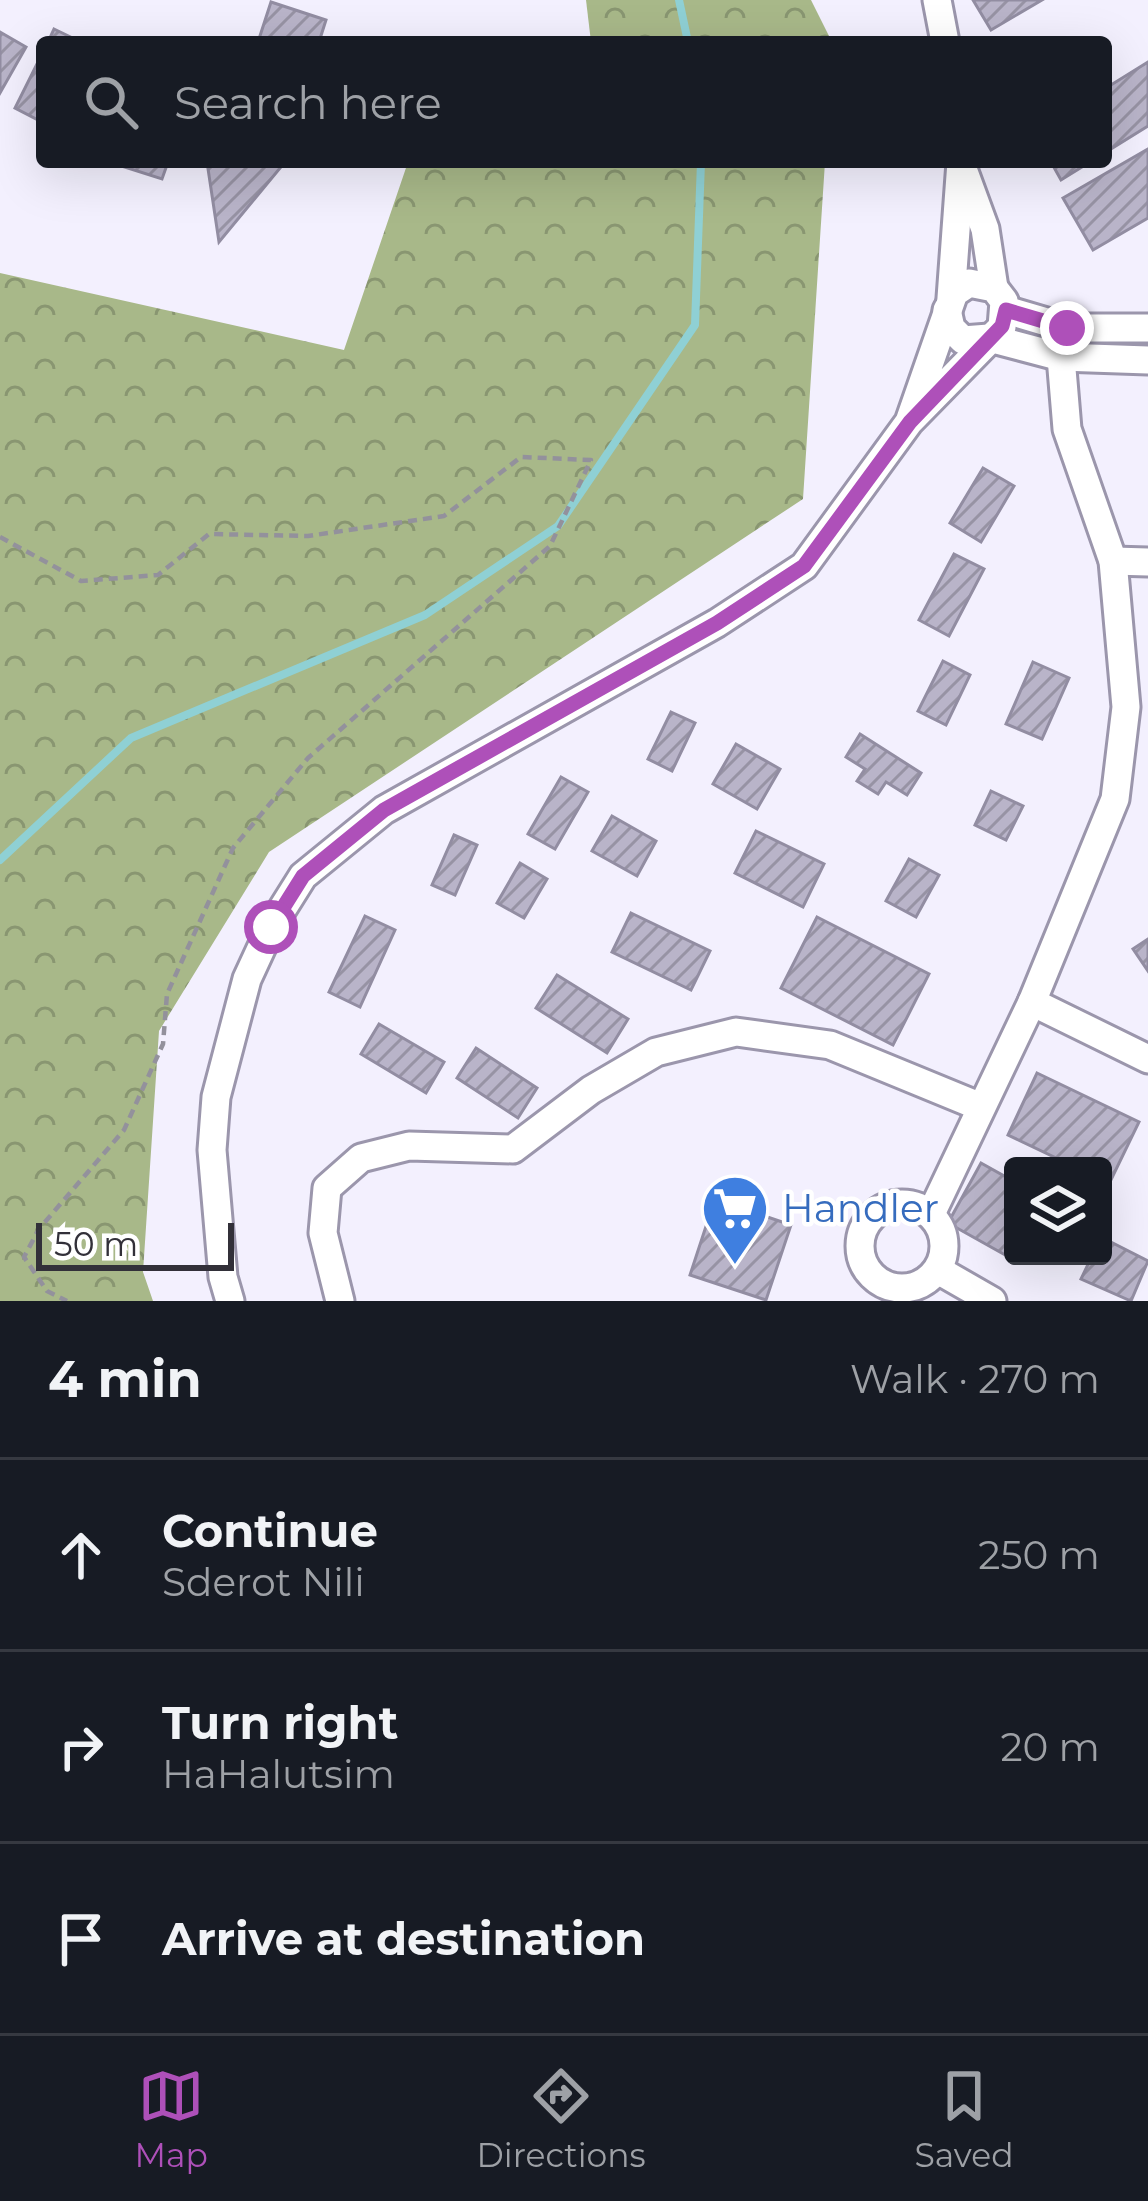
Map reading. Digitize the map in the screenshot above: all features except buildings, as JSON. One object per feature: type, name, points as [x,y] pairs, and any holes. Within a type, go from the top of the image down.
[{"type":"street","points":[[937,0],[944,36]]},
{"type":"street","points":[[961,168],[951,328],[963,340],[989,338],[1061,357],[1148,360]]},
{"type":"street","points":[[230,1301],[223,1277],[212,1150],[216,1097],[248,979],[271,927],[303,876],[384,810],[717,623],[804,566],[910,422],[1002,326],[985,229],[962,168]]},
{"type":"street","points":[[910,422],[949,304],[969,283],[1067,328],[1148,328]]},
{"type":"street","points":[[931,1214],[1032,1002],[1115,799],[1126,707],[1113,562],[1067,429],[1061,357],[1067,328]]},
{"type":"street","points":[[1113,562],[1148,562]]},
{"type":"street","points":[[1032,1002],[1148,1059]]},
{"type":"street","points":[[340,1301],[323,1233],[327,1188],[361,1158],[409,1146],[512,1149],[590,1090],[656,1052],[736,1032],[830,1045],[981,1107]]},
{"type":"street","points":[[907,1203],[931,1214],[939,1223],[945,1246],[938,1270],[914,1287],[867,1289],[860,1240],[871,1216],[907,1203]]},
{"type":"street","points":[[938,1270],[992,1301]]},
{"type":"path","points":[[0,537],[82,581],[158,575],[208,534],[308,536],[444,516],[521,458],[591,460],[550,546],[308,758],[232,848],[167,994],[163,1044],[124,1130],[39,1229],[24,1257],[46,1291],[67,1301]]},
{"type":"green space","points":[[586,0],[811,0],[829,36],[590,36]]},
{"type":"green space","points":[[406,168],[825,168],[803,499],[269,852],[159,1031],[143,1272],[153,1301],[0,1301],[0,273],[344,350]]},
{"type":"waterway","points":[[679,0],[687,36]]},
{"type":"waterway","points":[[0,860],[131,738],[425,615],[558,526],[695,325],[701,168]]},
{"type":"place","name":"Handler","points":[[735,1267]]},
{"type":"route","points":[[271,927],[303,876],[384,810],[717,623],[804,566],[910,422],[1002,326],[1006,310],[1067,328]]}]
